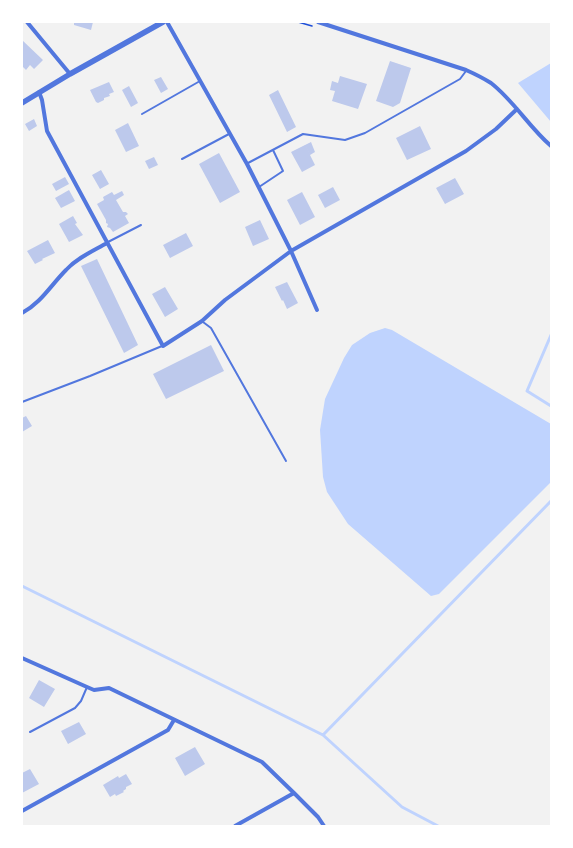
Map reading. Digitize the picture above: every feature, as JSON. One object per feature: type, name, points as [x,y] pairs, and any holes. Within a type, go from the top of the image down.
[{"type":"street","points":[[27,22],[70,74]]},
{"type":"street","points":[[22,103],[38,92],[163,22]]},
{"type":"street","points":[[167,22],[201,80],[259,187],[291,251],[317,310]]},
{"type":"street","points":[[318,22],[466,70],[490,83],[500,91],[551,146]]},
{"type":"street","points":[[38,92],[42,100],[47,131],[164,346],[202,321],[225,300],[291,251],[466,151],[496,129],[517,109]]},
{"type":"street","points":[[22,313],[32,308],[49,291],[66,270],[79,259],[107,243]]},
{"type":"street","points":[[22,658],[94,690],[109,688],[262,762],[318,817],[324,826]]},
{"type":"street","points":[[22,811],[168,730],[174,720]]},
{"type":"street","points":[[235,826],[294,793]]},
{"type":"lane","points":[[247,164],[303,134],[345,140],[364,133],[460,79],[466,70]]},
{"type":"lane","points":[[142,114],[201,80]]},
{"type":"lane","points":[[182,159],[229,134]]},
{"type":"lane","points":[[259,187],[283,171],[273,150]]},
{"type":"lane","points":[[107,243],[141,225]]},
{"type":"lane","points":[[202,321],[211,328],[286,461]]},
{"type":"lane","points":[[22,402],[164,346]]},
{"type":"lane","points":[[30,732],[75,708],[81,701],[87,687]]},
{"type":"path","points":[[298,22],[313,27]]},
{"type":"water","points":[[551,63],[551,122],[518,83]]},
{"type":"water","points":[[385,328],[392,330],[551,424],[551,482],[439,594],[431,596],[348,524],[327,492],[323,477],[320,430],[325,399],[344,358],[352,345],[370,333]]},
{"type":"building","points":[[74,22],[93,22],[91,30],[74,25]]},
{"type":"building","points":[[22,40],[43,60],[34,69],[30,65],[26,70],[22,66]]},
{"type":"building","points":[[390,61],[411,68],[400,103],[393,107],[376,101]]},
{"type":"building","points":[[340,76],[367,84],[358,109],[332,101],[335,91],[330,90],[332,81],[338,83]]},
{"type":"building","points":[[161,77],[168,89],[161,93],[154,80]]},
{"type":"building","points":[[109,82],[114,92],[109,94],[110,96],[104,98],[104,100],[98,103],[96,102],[90,90]]},
{"type":"building","points":[[129,86],[138,103],[131,107],[122,90]]},
{"type":"building","points":[[278,90],[296,127],[287,132],[269,95]]},
{"type":"building","points":[[34,119],[37,126],[29,131],[25,124]]},
{"type":"building","points":[[128,123],[139,146],[126,152],[115,130]]},
{"type":"building","points":[[420,126],[431,149],[407,160],[396,138]]},
{"type":"building","points":[[311,142],[315,152],[310,155],[305,145]]},
{"type":"building","points":[[305,145],[315,165],[302,172],[291,152]]},
{"type":"building","points":[[219,153],[240,192],[220,203],[199,164]]},
{"type":"building","points":[[154,157],[158,165],[149,169],[145,161]]},
{"type":"building","points":[[101,170],[109,184],[100,189],[92,175]]},
{"type":"building","points":[[65,177],[69,184],[56,191],[52,184]]},
{"type":"building","points":[[455,178],[464,194],[445,204],[436,188]]},
{"type":"building","points":[[333,187],[340,200],[325,208],[318,195]]},
{"type":"building","points":[[69,190],[75,201],[61,208],[55,198]]},
{"type":"building","points":[[122,191],[124,195],[116,200],[123,212],[128,214],[125,216],[129,223],[113,232],[107,227],[108,224],[106,223],[106,220],[97,204],[104,200],[103,197],[112,192],[114,195]]},
{"type":"building","points":[[302,192],[315,217],[300,225],[287,200]]},
{"type":"building","points":[[73,216],[77,223],[75,224],[83,235],[69,242],[59,224]]},
{"type":"building","points":[[260,220],[269,239],[253,246],[245,227]]},
{"type":"building","points":[[186,233],[193,246],[170,258],[163,245]]},
{"type":"building","points":[[48,240],[55,253],[35,264],[27,251]]},
{"type":"building","points":[[97,259],[138,345],[124,353],[81,266]]},
{"type":"building","points":[[287,282],[298,303],[287,309],[275,287]]},
{"type":"building","points":[[165,287],[178,309],[165,317],[152,294]]},
{"type":"building","points":[[211,345],[224,371],[166,399],[153,374]]},
{"type":"building","points":[[26,416],[32,426],[22,432],[22,418]]},
{"type":"building","points":[[39,680],[55,689],[44,707],[29,698]]},
{"type":"building","points":[[79,722],[86,734],[68,744],[61,731]]},
{"type":"building","points":[[195,747],[205,764],[185,776],[175,758]]},
{"type":"building","points":[[30,769],[39,784],[22,793],[22,773]]},
{"type":"building","points":[[126,774],[132,784],[126,787],[123,791],[124,792],[110,797],[103,785],[118,776],[119,778]]},
{"type":"waterway","points":[[551,335],[527,391],[551,406]]},
{"type":"waterway","points":[[323,735],[551,501]]},
{"type":"waterway","points":[[22,586],[323,735],[402,807],[438,826]]}]
